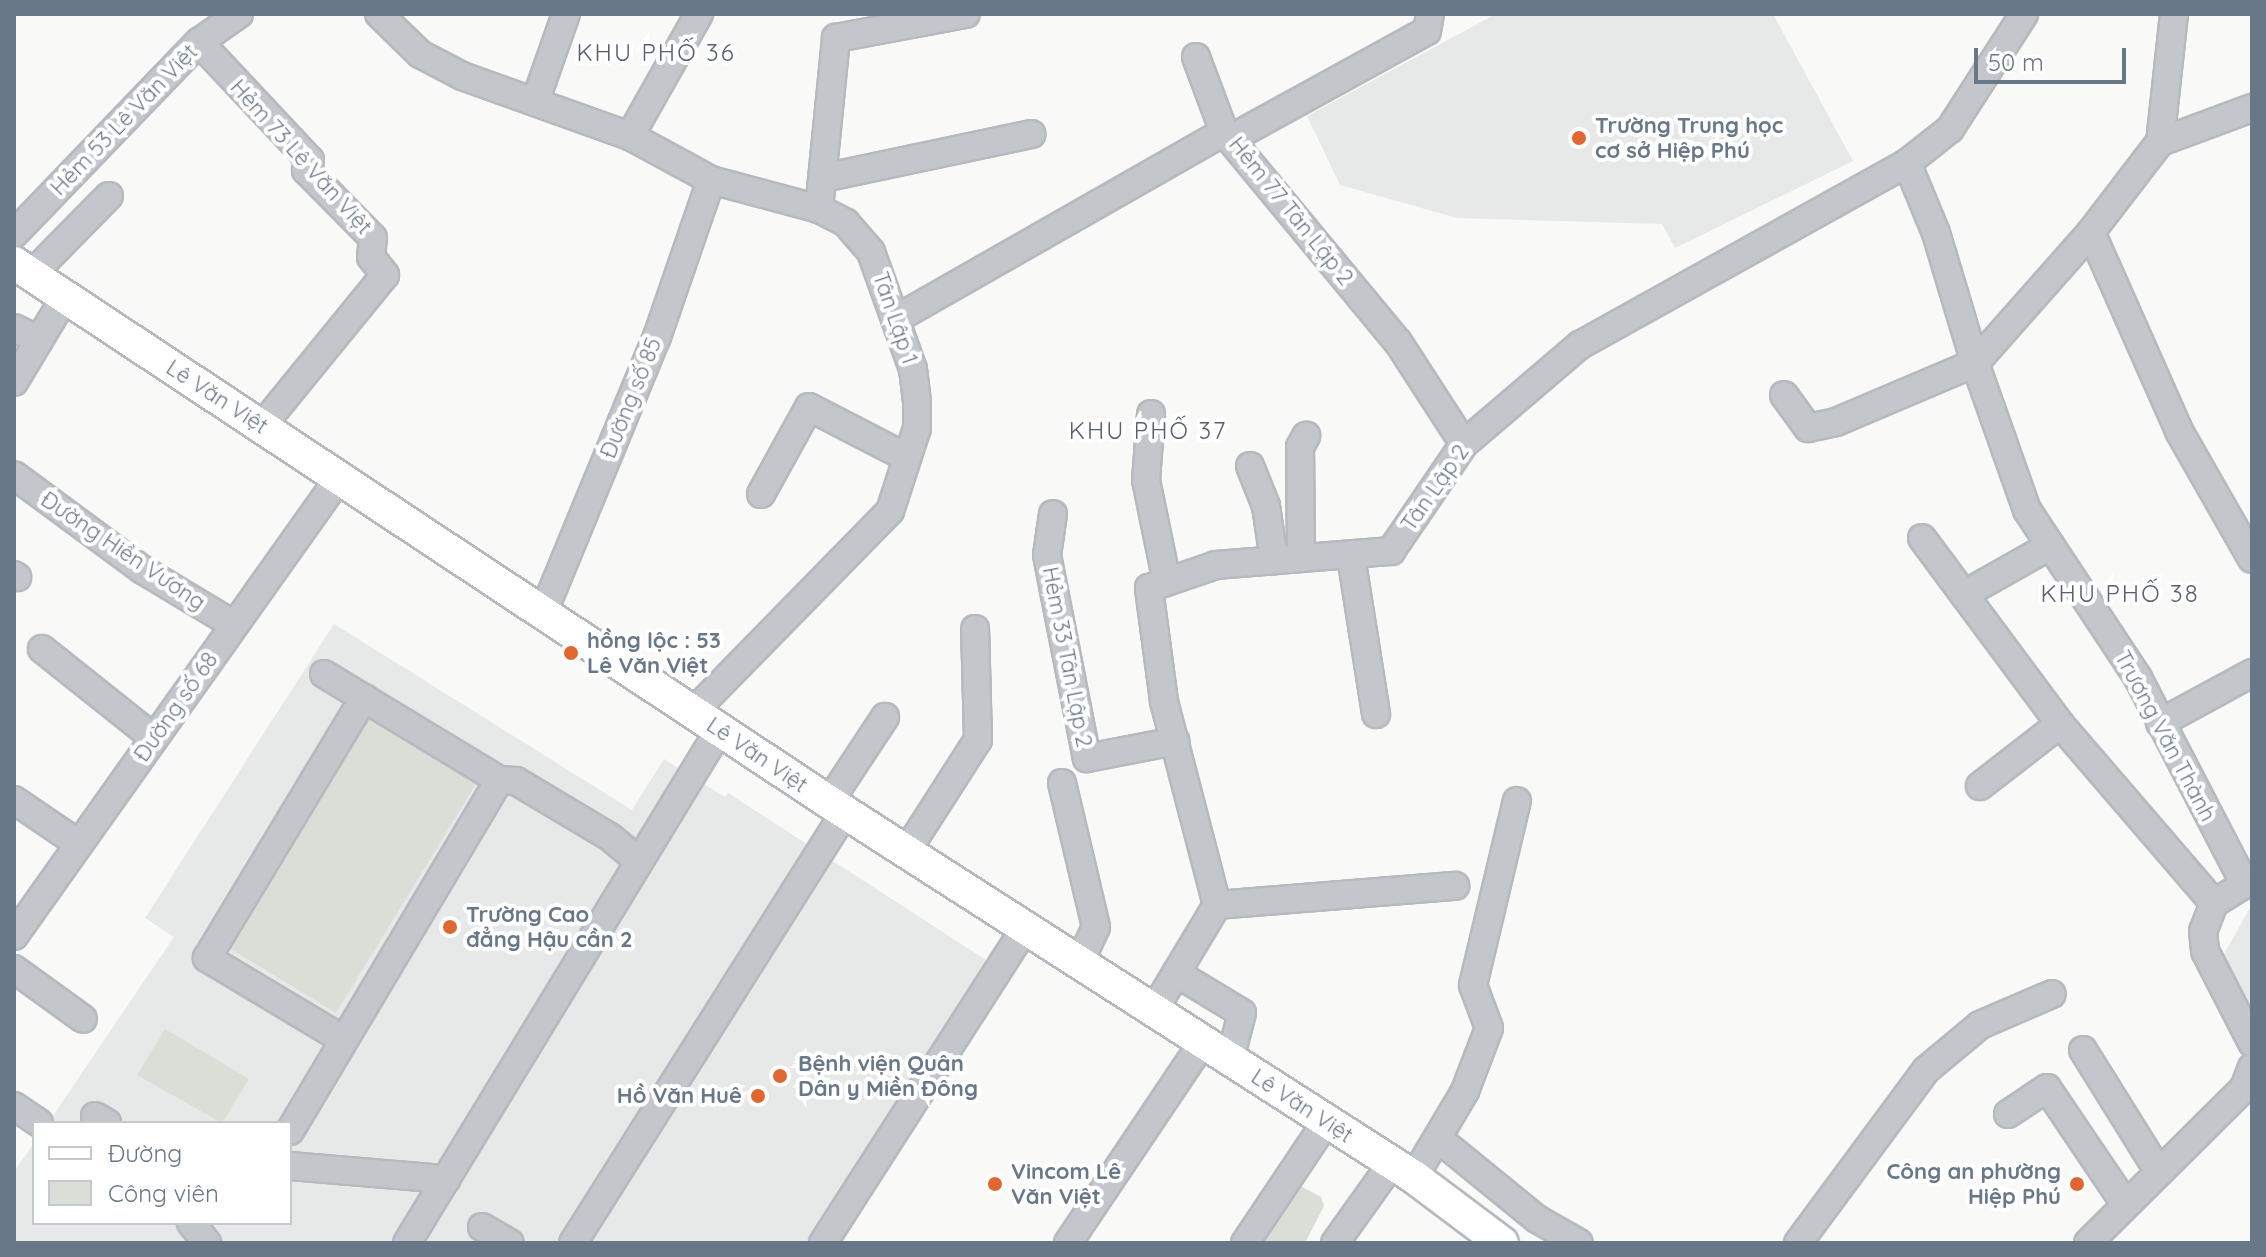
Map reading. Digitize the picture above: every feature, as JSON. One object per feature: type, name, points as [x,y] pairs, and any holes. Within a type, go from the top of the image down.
[{"type":"main road","name":"Lê Văn Việt","points":[[22,269],[837,807],[1403,1170],[1502,1243]]},
{"type":"street","name":"Hẻm 53 Lê Văn Việt","points":[[14,234],[199,42],[239,14]]},
{"type":"street","name":"Tân Lập 1","points":[[379,14],[420,54],[535,102],[630,136],[711,180],[819,209],[846,223],[871,252],[913,369],[917,401],[917,428],[890,511],[693,712]]},
{"type":"street","points":[[535,102],[566,14]]},
{"type":"street","points":[[630,136],[699,14]]},
{"type":"street","points":[[819,209],[836,38],[966,14]]},
{"type":"street","points":[[1196,57],[1229,134],[1427,31],[1430,14]]},
{"type":"street","name":"Tân Lập 2","points":[[1167,582],[1216,565],[1391,551],[1464,444],[1580,345],[1907,163],[1950,129],[2024,14]]},
{"type":"street","points":[[1784,395],[1808,428],[1864,412],[1975,363],[2091,232],[2160,142],[2174,14]]},
{"type":"street","name":"Hẻm 73 Lê Văn Việt","points":[[199,42],[310,160],[306,170],[373,238],[371,257],[385,275],[261,427]]},
{"type":"street","points":[[2160,142],[2252,108]]},
{"type":"street","points":[[823,178],[1031,134]]},
{"type":"street","name":"Hẻm 77 Tân Lập 2","points":[[896,319],[1229,134],[1398,342],[1464,444]]},
{"type":"street","name":"Trương Văn Thành","points":[[1907,163],[1936,233],[1975,363],[2027,510],[2138,678],[2248,882],[2214,903]]},
{"type":"street","name":"Đường số 85","points":[[543,613],[657,337],[711,180]]},
{"type":"street","points":[[22,269],[109,196]]},
{"type":"street","points":[[2091,232],[2179,431],[2252,559]]},
{"type":"street","points":[[14,382],[65,297]]},
{"type":"street","points":[[14,328],[39,340]]},
{"type":"street","points":[[761,494],[809,407],[906,457]]},
{"type":"street","points":[[1151,414],[1146,480],[1167,582],[1149,588],[1175,741],[1217,905],[1154,1010]]},
{"type":"street","points":[[1301,558],[1300,447],[1306,436]]},
{"type":"street","points":[[1250,466],[1266,506],[1274,560]]},
{"type":"street","name":"Đường Hiền Vương","points":[[14,475],[143,570],[234,625]]},
{"type":"street","name":"Đường số 68","points":[[14,936],[339,478]]},
{"type":"street","name":"Hẻm 33 Tân Lập 2","points":[[1053,514],[1047,555],[1087,758],[1175,741]]},
{"type":"street","points":[[1922,538],[2060,724],[2214,903],[2203,931],[2205,951],[2245,1012],[2252,1043]]},
{"type":"street","points":[[1965,594],[2050,546]]},
{"type":"street","points":[[1351,556],[1376,714]]},
{"type":"street","points":[[906,852],[978,740],[975,629]]},
{"type":"street","points":[[42,649],[154,738]]},
{"type":"street","points":[[2160,723],[2252,673]]},
{"type":"street","points":[[324,674],[499,780],[523,785],[618,842],[633,857]]},
{"type":"street","points":[[344,1040],[207,958],[364,698]]},
{"type":"street","points":[[573,1243],[837,807],[885,717]]},
{"type":"street","points":[[1980,786],[2060,724]]},
{"type":"street","points":[[407,1243],[633,857],[720,729]]},
{"type":"street","points":[[292,1128],[499,780]]},
{"type":"street","points":[[1062,783],[1096,927],[1079,963]]},
{"type":"street","points":[[14,800],[79,844]]},
{"type":"street","points":[[1335,1243],[1403,1170],[1440,1140],[1489,1028],[1473,985],[1517,801]]},
{"type":"street","points":[[1217,905],[1455,886]]},
{"type":"street","points":[[823,1243],[1025,928]]},
{"type":"street","points":[[14,969],[83,1019]]},
{"type":"street","points":[[1176,973],[1242,1013],[1230,1059]]},
{"type":"street","points":[[1798,1243],[1926,1070],[1980,1025],[2052,994]]},
{"type":"street","points":[[1068,1243],[1203,1042]]},
{"type":"street","points":[[2083,1050],[2159,1172]]},
{"type":"street","points":[[2088,1243],[2249,1080]]},
{"type":"street","points":[[2008,1114],[2037,1089],[2047,1088],[2126,1205]]},
{"type":"street","points":[[14,1106],[36,1121]]},
{"type":"street","points":[[1245,1243],[1326,1122]]},
{"type":"street","points":[[1440,1140],[1537,1219],[1579,1243]]},
{"type":"street","points":[[292,1166],[446,1179]]},
{"type":"street","points":[[193,1225],[207,1243]]},
{"type":"street","points":[[482,1227],[510,1243]]},
{"type":"shaded area","name":"Trường Trung học cơ sở Hiệp Phú","points":[[1496,14],[1773,14],[1853,161],[1675,248],[1662,224],[1457,218],[1340,185],[1307,116]]},
{"type":"shaded area","name":"Trường Cao đẳng Hậu cần 2","points":[[334,624],[632,810],[664,759],[725,797],[728,793],[986,960],[807,1243],[14,1243],[14,1172],[32,1146],[32,1225],[292,1225],[292,1121],[49,1121],[174,937],[145,918]]},
{"type":"shaded area","points":[[2252,904],[2252,1009],[2223,956]]},
{"type":"green space","points":[[367,716],[477,782],[336,1013],[226,946]]},
{"type":"green space","points":[[165,1029],[249,1079],[223,1121],[218,1121],[137,1075]]},
{"type":"green space","points":[[1299,1185],[1321,1197],[1324,1206],[1305,1243],[1251,1243]]},
{"type":"place","name":"Trường Trung học cơ sở Hiệp Phú","points":[[1579,138]]},
{"type":"place","name":"hồng lộc : 53 Lê Văn Việt","points":[[571,653]]},
{"type":"place","name":"Trường Cao đẳng Hậu cần 2","points":[[450,927]]},
{"type":"place","name":"Bệnh viện Quân Dân y Miền Đông","points":[[780,1076]]},
{"type":"place","name":"Hồ Văn Huê","points":[[758,1096]]},
{"type":"place","name":"Vincom Lê Văn Việt","points":[[995,1184]]},
{"type":"place","name":"Công an phường Hiệp Phú","points":[[2077,1184]]},
{"type":"district","name":"KHU PHỐ 36","points":[[656,53]]},
{"type":"district","name":"KHU PHỐ 37","points":[[1148,431]]},
{"type":"district","name":"KHU PHỐ 38","points":[[2120,594]]}]
